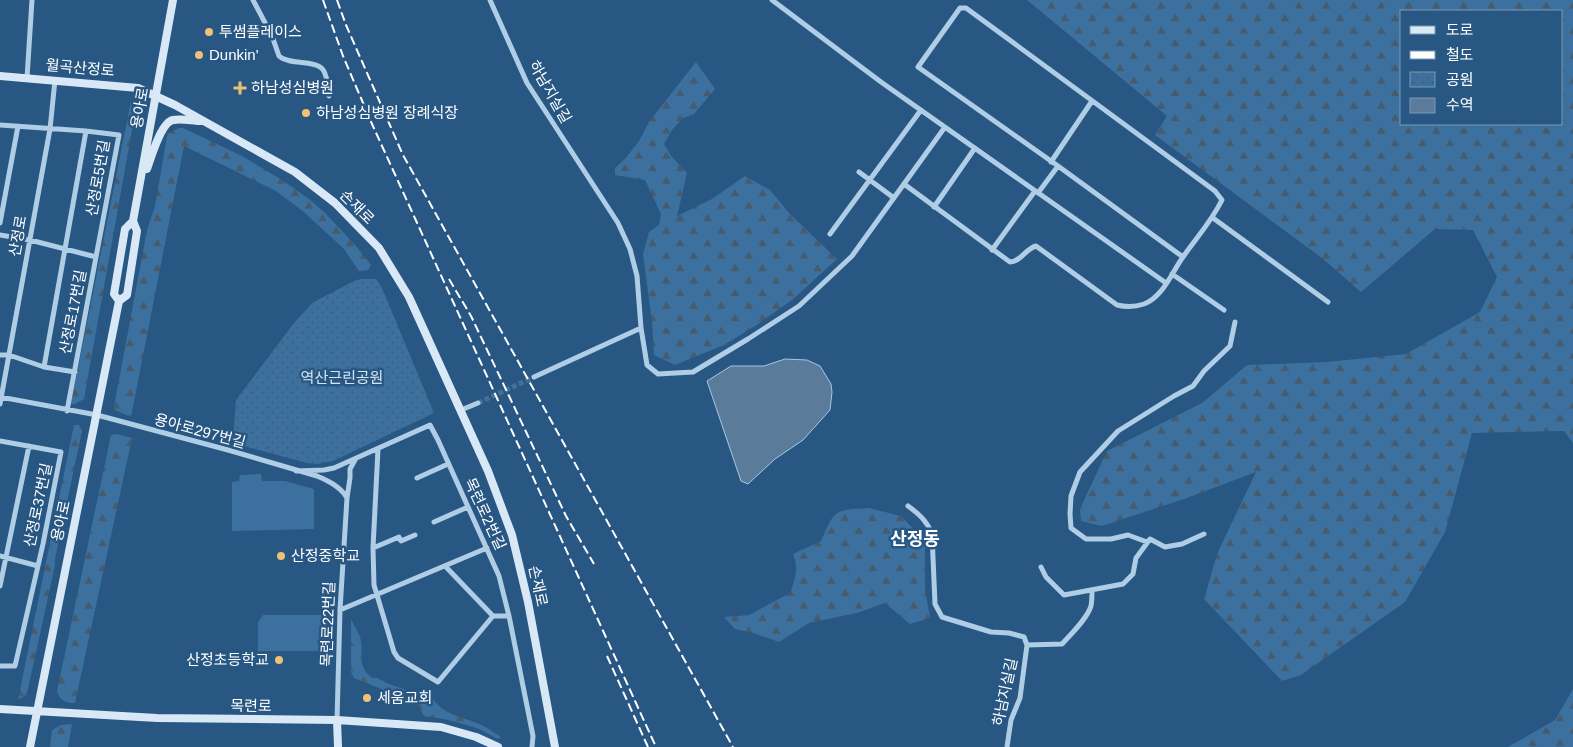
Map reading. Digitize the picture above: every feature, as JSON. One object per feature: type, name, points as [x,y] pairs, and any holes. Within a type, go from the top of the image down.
[{"type":"main road","name":"용아로","points":[[119,301],[114,294],[125,229],[133,221],[173,0]]},
{"type":"main road","name":"월곡산정로","points":[[0,76],[138,88],[156,96]]},
{"type":"main road","name":"손재로","points":[[156,96],[295,172],[335,203],[379,248],[410,297],[498,496],[516,548],[555,747]]},
{"type":"main road","points":[[140,187],[167,123],[173,120],[204,121]]},
{"type":"main road","name":"용아로","points":[[30,747],[119,301],[127,295],[137,231],[133,221]]},
{"type":"main road","name":"목련로","points":[[0,709],[157,718],[337,720],[441,727],[476,737],[498,747]]},
{"type":"main road","points":[[337,720],[338,747]]},
{"type":"main road","points":[[549,747],[550,720]]},
{"type":"street","points":[[27,78],[32,0]]},
{"type":"street","points":[[253,0],[272,36],[278,56],[289,61],[319,65],[331,88],[329,96]]},
{"type":"street","name":"하남지실길","points":[[490,0],[527,83],[618,223],[630,249],[637,276],[641,328],[647,365],[658,374],[693,372],[799,306],[852,256],[945,127]]},
{"type":"street","points":[[772,0],[881,82],[1166,283]]},
{"type":"street","points":[[904,184],[1010,262],[1016,262],[1031,247],[1036,246],[1117,305],[1124,307],[1144,304],[1158,294],[1213,218],[1222,200],[1215,191],[966,8],[960,8],[918,67],[1183,257]]},
{"type":"street","name":"산정로","points":[[0,404],[50,128],[55,80]]},
{"type":"street","points":[[1051,162],[1092,100]]},
{"type":"street","points":[[830,234],[921,110]]},
{"type":"street","name":"산정로5번길","points":[[0,124],[119,135],[96,257]]},
{"type":"street","points":[[0,223],[18,126]]},
{"type":"street","name":"산정로5번길","points":[[66,249],[86,131]]},
{"type":"street","points":[[934,207],[975,148]]},
{"type":"street","points":[[992,250],[1058,166]]},
{"type":"street","points":[[859,172],[894,198]]},
{"type":"street","points":[[1213,218],[1328,302]]},
{"type":"street","name":"산정로17번길","points":[[0,236],[30,240],[96,257],[67,411]]},
{"type":"street","name":"산정로17번길","points":[[44,367],[66,249]]},
{"type":"street","points":[[1172,274],[1224,310]]},
{"type":"street","points":[[1147,542],[1128,535],[1111,539],[1086,539],[1071,528],[1071,496],[1080,472],[1118,432],[1193,386],[1204,371],[1230,346],[1235,322]]},
{"type":"street","points":[[534,377],[641,328]]},
{"type":"street","points":[[0,355],[9,355],[44,367],[75,372]]},
{"type":"street","points":[[1,397],[67,411],[97,415]]},
{"type":"street","points":[[461,410],[478,403]]},
{"type":"street","name":"용아로297번길","points":[[97,415],[317,476],[334,485]]},
{"type":"street","name":"목련로2번길","points":[[378,449],[430,425],[499,576],[510,616],[533,736],[532,747]]},
{"type":"street","name":"산정로37번길","points":[[0,441],[61,452],[38,566]]},
{"type":"street","name":"산정로37번길","points":[[0,586],[29,446]]},
{"type":"street","points":[[347,498],[334,485],[330,474],[335,468],[378,449],[373,548],[374,585],[394,652],[398,658],[438,682],[493,616]]},
{"type":"street","points":[[334,485],[343,487],[350,481],[350,468],[355,459]]},
{"type":"street","points":[[417,478],[448,464]]},
{"type":"street","points":[[296,471],[344,467],[350,474]]},
{"type":"street","name":"목련로22번길","points":[[337,720],[340,610],[347,498],[350,481]]},
{"type":"street","name":"하남지실길","points":[[908,506],[921,515],[932,534],[935,604],[942,617],[991,632],[1009,633],[1024,637],[1027,645],[1020,698],[1011,720],[1007,747]]},
{"type":"street","points":[[434,522],[468,507]]},
{"type":"street","points":[[1041,567],[1046,577],[1064,594],[1123,584],[1133,574],[1136,558],[1150,539],[1165,547],[1182,544],[1204,534]]},
{"type":"street","points":[[373,548],[399,537],[401,541],[415,535]]},
{"type":"street","points":[[340,610],[446,567],[487,548]]},
{"type":"street","points":[[0,556],[38,566],[15,666],[0,666]]},
{"type":"street","points":[[446,567],[493,616],[510,616]]},
{"type":"street","points":[[1027,645],[1062,644],[1078,626],[1091,606],[1092,590]]},
{"type":"green space","points":[[1027,0],[1573,0],[1573,443],[1564,431],[1472,433],[1445,532],[1405,602],[1301,675],[1282,681],[1204,599],[1217,554],[1256,472],[1184,499],[1102,526],[1081,521],[1080,509],[1107,451],[1202,403],[1247,365],[1327,362],[1406,354],[1480,312],[1497,277],[1473,230],[1435,229],[1361,292],[1322,258],[1155,135],[1167,116]]},
{"type":"green space","points":[[696,62],[715,89],[694,114],[683,118],[672,130],[664,144],[672,157],[687,173],[677,216],[712,199],[745,176],[770,190],[790,214],[837,259],[792,300],[755,326],[724,345],[675,365],[654,355],[652,322],[643,254],[649,232],[659,225],[661,214],[645,180],[615,175],[615,168],[639,141],[649,122]]},
{"type":"green space","points":[[131,101],[135,113],[84,399],[71,404]]},
{"type":"green space","points":[[183,128],[242,156],[309,199],[356,246],[371,265],[368,270],[359,271],[344,249],[304,212],[276,191],[184,146],[131,417],[115,410],[114,407],[147,230],[155,206],[167,136],[168,133]]},
{"type":"green space","name":"역산근린공원","points":[[361,279],[376,279],[382,288],[434,413],[333,461],[317,464],[233,443],[236,400],[294,323],[312,303]]},
{"type":"green space","points":[[74,425],[79,425],[82,431],[55,565],[28,689],[26,695],[18,700]]},
{"type":"green space","points":[[117,434],[132,438],[75,703],[68,703],[61,699],[57,691],[111,435]]},
{"type":"green space","points":[[261,474],[262,481],[285,481],[314,489],[314,529],[232,531],[232,482],[239,481],[240,475]]},
{"type":"green space","points":[[869,508],[901,516],[918,534],[925,545],[925,590],[930,618],[910,624],[885,603],[857,613],[809,623],[779,642],[735,629],[724,617],[749,615],[790,593],[796,569],[793,554],[821,541],[829,523],[837,513],[849,509]]},
{"type":"green space","points":[[263,615],[327,615],[329,617],[328,651],[258,651],[258,622]]},
{"type":"green space","points":[[351,619],[360,637],[362,664],[372,678],[377,678],[433,699],[447,712],[480,724],[501,737],[498,739],[479,729],[460,723],[424,716],[414,702],[354,678],[351,672]]},
{"type":"green space","points":[[1573,689],[1573,747],[1508,747],[1555,720]]},
{"type":"green space","points":[[72,724],[68,747],[50,747],[52,730],[61,725]]},
{"type":"water","points":[[785,359],[807,360],[820,366],[831,384],[830,410],[803,440],[775,459],[748,484],[741,481],[707,381],[731,366],[764,366]]},
{"type":"tunnel","points":[[478,403],[534,377]]},
{"type":"railway","points":[[323,0],[343,56],[372,124],[656,747]]},
{"type":"railway","points":[[337,0],[346,25],[403,155],[733,747]]},
{"type":"railway","points":[[449,279],[471,316],[566,516],[594,564]]},
{"type":"railway","points":[[607,656],[648,747]]},
{"type":"place","name":"투썸플레이스","points":[[209,32]]},
{"type":"place","name":"Dunkin'","points":[[199,55]]},
{"type":"place","name":"하남성심병원","points":[[240,88]]},
{"type":"place","name":"하남성심병원 장례식장","points":[[306,113]]},
{"type":"place","name":"산정중학교","points":[[281,556]]},
{"type":"place","name":"산정초등학교","points":[[279,660]]},
{"type":"place","name":"세움교회","points":[[367,698]]},
{"type":"district","name":"산정동","points":[[915,539]]}]
